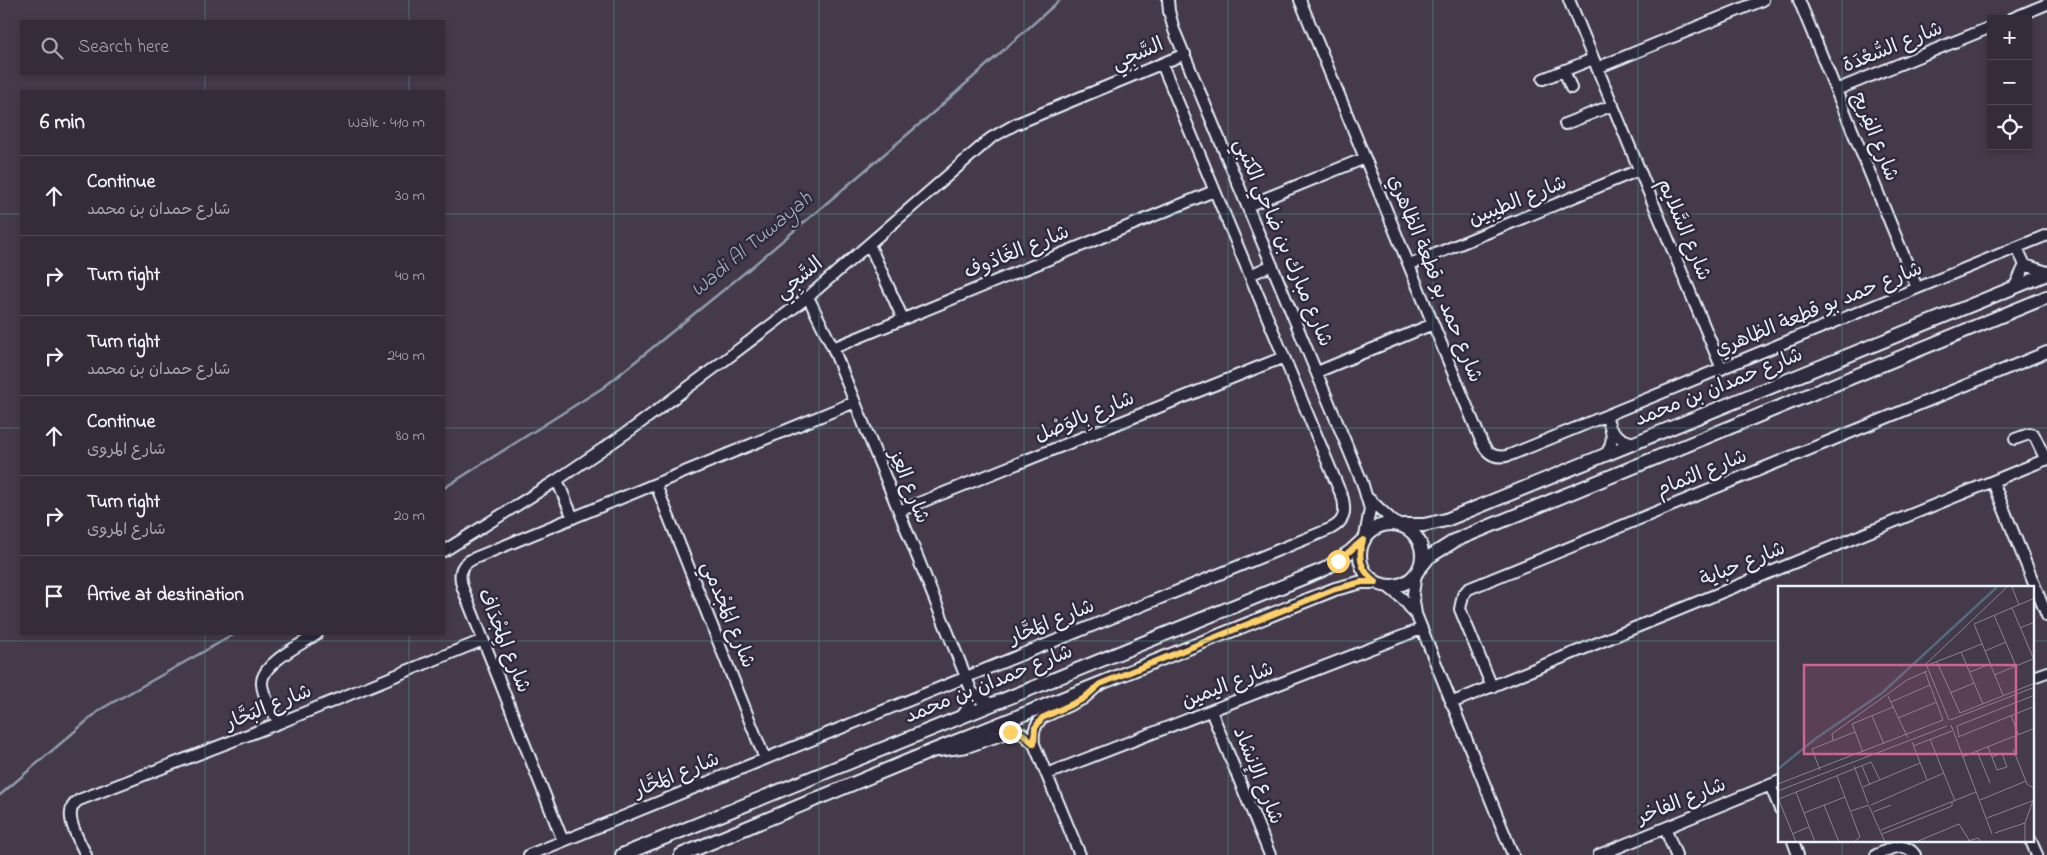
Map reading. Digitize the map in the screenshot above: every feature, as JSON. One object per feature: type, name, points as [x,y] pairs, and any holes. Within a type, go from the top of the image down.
[{"type":"main road","name":"شارع حمدان بن محمد","points":[[1399,524],[1424,525],[1446,520],[2047,273]]},
{"type":"main road","name":"شارع حمدان بن محمد","points":[[1418,571],[1429,557],[1456,540],[2047,297]]},
{"type":"main road","points":[[1399,524],[1411,530],[1418,538],[1422,548],[1423,558],[1418,571],[1403,584],[1381,584],[1368,576],[1363,568],[1360,559],[1364,538],[1378,526],[1399,524]]},
{"type":"main road","name":"شارع حمدان بن محمد","points":[[622,855],[1325,569],[1351,551],[1364,538]]},
{"type":"main road","name":"شارع حمدان بن محمد","points":[[681,855],[932,751],[1335,589],[1362,582],[1381,584]]},
{"type":"street","name":"شارع مبارك بن ضاحي الكتبي","points":[[1168,0],[1171,20],[1368,499],[1370,518],[1364,538]]},
{"type":"street","name":"شارع حمد بو قطعة الظاهري","points":[[1300,0],[1482,443],[1490,454],[1498,457],[1506,456],[1606,416],[2047,235]]},
{"type":"street","name":"شارع السَّلايم","points":[[1569,0],[1722,369]]},
{"type":"street","points":[[1543,79],[1564,70],[1595,63],[1763,0]]},
{"type":"street","name":"شارع الفِريج","points":[[1799,0],[1917,288]]},
{"type":"street","points":[[2019,15],[2041,4]]},
{"type":"street","name":"شارع السُّعْدَة","points":[[1836,90],[1987,29]]},
{"type":"street","name":"السَّجِي","points":[[445,550],[557,480],[632,428],[808,297],[980,147],[1003,130],[1185,54]]},
{"type":"street","name":"شارع المَحَّار","points":[[529,855],[1330,529],[1342,521],[1345,515],[1343,499],[1162,64]]},
{"type":"street","points":[[1564,70],[1571,88]]},
{"type":"street","points":[[1565,124],[1613,105]]},
{"type":"street","points":[[1247,206],[1365,158]]},
{"type":"street","name":"شارع الطيبين","points":[[1409,265],[1639,170]]},
{"type":"street","name":"شارع الغَادُوف","points":[[833,348],[1214,191]]},
{"type":"street","points":[[869,244],[903,319]]},
{"type":"street","points":[[2017,248],[2025,265],[2047,273]]},
{"type":"street","points":[[2016,286],[2025,265]]},
{"type":"street","points":[[1250,275],[1272,266]]},
{"type":"street","name":"شارع العِز","points":[[808,297],[833,348],[972,692]]},
{"type":"street","points":[[1317,372],[1433,324]]},
{"type":"street","name":"شارع الثمام","points":[[1492,687],[1460,609],[1463,595],[1474,585],[2047,352]]},
{"type":"street","name":"شارع بِالوَصْل","points":[[899,511],[1284,357]]},
{"type":"street","name":"شارع المِجْدَاف","points":[[564,841],[461,584],[460,573],[465,564],[469,560],[855,402]]},
{"type":"street","points":[[1606,416],[1612,431],[1611,443],[1606,454]]},
{"type":"street","points":[[1612,431],[1622,439],[1634,443]]},
{"type":"street","points":[[2016,440],[2026,434],[2034,435],[2046,460]]},
{"type":"street","name":"شارع حباية","points":[[1451,703],[2046,460]]},
{"type":"street","points":[[557,480],[573,518]]},
{"type":"street","points":[[1993,482],[2047,616]]},
{"type":"street","name":"شارع المَجْدمي","points":[[656,485],[765,758]]},
{"type":"street","name":"شارع مبارك بن ضاحي الكتبي","points":[[1368,499],[1399,524]]},
{"type":"street","points":[[1418,571],[1413,594],[1416,614],[1513,855]]},
{"type":"street","points":[[1381,584],[1403,599],[1416,614]]},
{"type":"street","name":"شارع اليمين","points":[[1047,774],[1422,629]]},
{"type":"street","points":[[278,724],[264,692],[262,677],[271,665],[316,635]]},
{"type":"street","name":"شارع البَحَّار","points":[[86,855],[72,821],[70,810],[79,800],[278,724],[484,640]]},
{"type":"street","points":[[2034,677],[2047,672]]},
{"type":"street","points":[[1034,744],[1035,728],[1042,718],[1083,699],[1100,684]]},
{"type":"street","points":[[963,715],[970,704],[972,692],[982,700],[995,704]]},
{"type":"street","name":"شارع الإنشاد","points":[[1211,711],[1270,855]]},
{"type":"street","points":[[932,751],[950,751],[968,747],[1010,732],[1023,734],[1034,744],[1080,855]]},
{"type":"street","points":[[1775,783],[1778,799]]},
{"type":"street","name":"شارع الفاخر","points":[[1599,855],[1775,783]]},
{"type":"street","points":[[1665,828],[1676,855]]},
{"type":"street","points":[[1793,842],[1798,855]]},
{"type":"street","points":[[2031,842],[2037,855]]},
{"type":"street","points":[[1876,855],[1902,846],[1912,851],[1915,855]]},
{"type":"waterway","name":"Wadi Al Tuwayah","points":[[445,487],[604,387],[748,270],[935,111],[1060,0]]},
{"type":"waterway","name":"Wadi Al Tuwayah","points":[[0,795],[101,709],[233,635]]},
{"type":"route","points":[[1010,732],[1016,731],[1023,734],[1034,744],[1033,734],[1038,722],[1042,718],[1083,699],[1100,684],[1348,584],[1376,582],[1368,576],[1360,559],[1360,549],[1363,540],[1338,561]]}]
